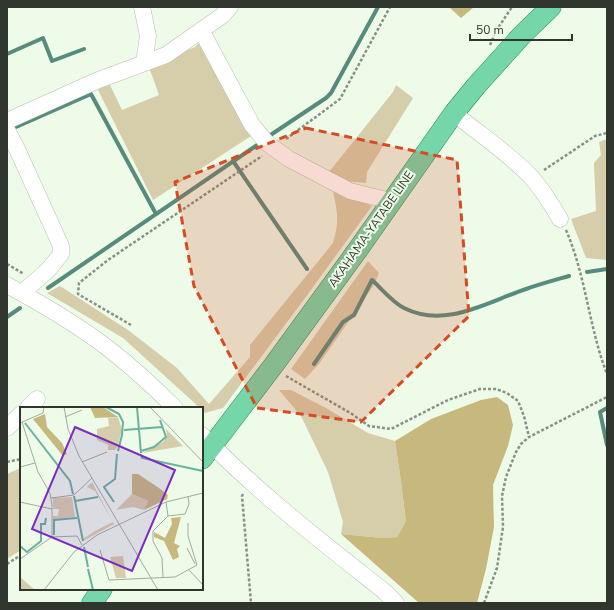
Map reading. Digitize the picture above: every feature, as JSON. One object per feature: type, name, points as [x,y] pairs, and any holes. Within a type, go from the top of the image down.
[{"type":"main road","name":"AKAHAMA-YATABE LINE","points":[[206,447],[273,366],[454,113],[522,35],[551,7]]},
{"type":"main road","points":[[92,603],[101,590]]},
{"type":"street","points":[[142,7],[148,36],[144,63]]},
{"type":"street","points":[[7,121],[96,81],[166,55],[223,15],[230,7]]},
{"type":"street","points":[[201,30],[252,125],[267,143],[289,158],[350,191],[391,202]]},
{"type":"street","points":[[454,113],[506,154],[532,178],[548,198],[560,219]]},
{"type":"street","points":[[7,130],[17,148],[61,246],[61,254],[49,269],[22,293]]},
{"type":"street","points":[[7,285],[79,327],[141,375],[175,407]]},
{"type":"street","points":[[7,428],[20,415]]},
{"type":"street","points":[[206,447],[304,528],[385,592],[396,603]]},
{"type":"path","points":[[131,325],[78,294],[79,283],[108,260],[273,148],[340,98],[390,7]]},
{"type":"path","points":[[532,178],[595,136],[607,132]]},
{"type":"path","points":[[560,219],[571,240],[579,266],[600,358],[607,374]]},
{"type":"path","points":[[273,366],[290,379],[352,414],[368,426],[391,429],[448,400],[480,389],[496,390],[508,393],[518,401],[530,437]]},
{"type":"path","points":[[484,603],[497,568],[503,527],[502,496],[506,477],[516,452],[530,437],[607,397]]},
{"type":"path","points":[[7,462],[20,458]]},
{"type":"path","points":[[252,603],[242,496],[253,485]]},
{"type":"path","points":[[7,564],[20,556]]},
{"type":"highlighted area","points":[[306,128],[457,160],[469,316],[361,422],[257,408],[194,286],[175,182]]},
{"type":"shaded area","points":[[449,7],[474,7],[461,18]]},
{"type":"shaded area","points":[[201,41],[251,136],[153,200],[98,90],[109,83],[122,110],[159,95],[149,67],[195,47]]},
{"type":"shaded area","points":[[396,85],[413,98],[367,172],[366,183],[344,181],[329,172],[393,92]]},
{"type":"shaded area","points":[[607,139],[607,260],[586,258],[571,219],[596,211],[594,163],[601,155],[599,142]]},
{"type":"shaded area","points":[[333,192],[372,206],[223,408],[205,413],[203,411],[203,407],[199,407],[123,338],[47,293],[60,286],[128,330],[177,368],[209,404],[250,357],[250,345],[333,243],[337,218]]},
{"type":"shaded area","points":[[368,261],[379,273],[374,285],[319,364],[305,379],[291,369]]},
{"type":"shaded area","points":[[279,390],[291,390],[326,408],[368,433],[395,441],[406,521],[397,537],[382,538],[341,534],[343,522],[328,472],[301,416]]},
{"type":"shaded area","points":[[497,397],[508,405],[513,425],[508,446],[493,485],[494,527],[486,569],[477,603],[419,603],[341,534],[382,538],[397,537],[406,521],[395,441],[431,419],[481,400]]},
{"type":"shaded area","points":[[20,468],[20,551],[7,559],[7,474]]},
{"type":"waterway","points":[[269,136],[326,98],[331,93],[378,7]]},
{"type":"waterway","points":[[7,54],[43,38],[52,61],[84,49]]},
{"type":"waterway","points":[[16,127],[91,94],[156,214]]},
{"type":"waterway","points":[[48,288],[260,143]]},
{"type":"waterway","points":[[233,161],[307,269]]},
{"type":"waterway","points":[[587,272],[607,269]]},
{"type":"waterway","points":[[314,364],[343,322],[354,315],[372,280],[391,299],[404,308],[419,314],[435,316],[450,315],[466,311],[531,287],[569,276]]},
{"type":"waterway","points":[[7,317],[20,308]]},
{"type":"waterway","points":[[607,408],[600,412],[607,445]]}]
